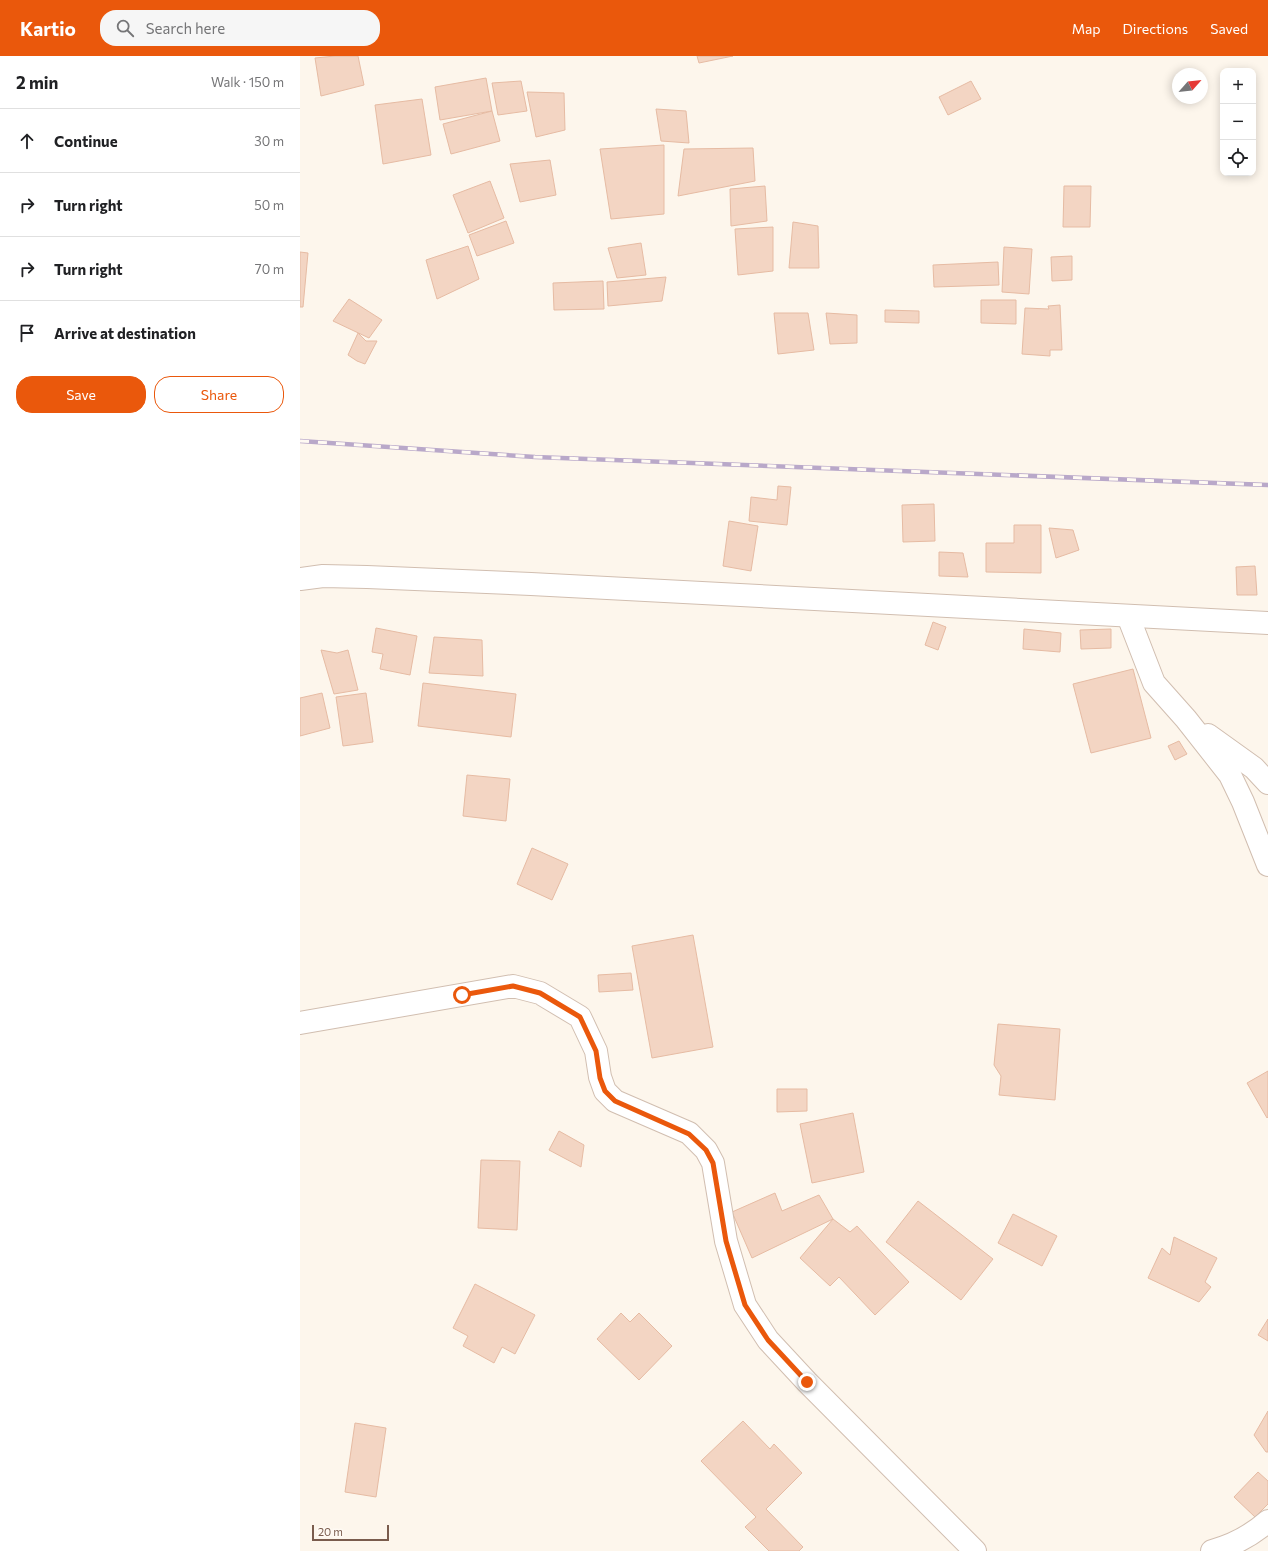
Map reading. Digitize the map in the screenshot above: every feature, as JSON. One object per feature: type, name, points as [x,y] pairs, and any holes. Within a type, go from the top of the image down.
[{"type":"street","points":[[300,579],[323,576],[530,584],[1268,623]]},
{"type":"street","points":[[1128,616],[1154,683],[1186,719],[1230,776],[1243,802],[1268,865]]},
{"type":"street","points":[[1186,719],[1254,768],[1268,783]]},
{"type":"street","points":[[300,1023],[513,986],[540,993],[580,1017],[596,1051],[600,1078],[605,1091],[615,1101],[689,1134],[706,1150],[713,1163],[726,1241],[745,1305],[768,1340],[807,1382],[976,1551]]},
{"type":"street","points":[[1212,1551],[1234,1544],[1255,1532],[1268,1520]]},
{"type":"building","points":[[358,56],[364,85],[321,96],[315,58]]},
{"type":"building","points":[[697,56],[733,56],[699,63]]},
{"type":"building","points":[[486,78],[492,111],[440,120],[435,87]]},
{"type":"building","points":[[521,81],[527,111],[498,115],[492,83]]},
{"type":"building","points":[[971,81],[981,99],[948,115],[939,97]]},
{"type":"building","points":[[527,92],[564,93],[565,130],[536,137]]},
{"type":"building","points":[[422,99],[431,155],[383,164],[375,105]]},
{"type":"building","points":[[656,109],[686,111],[689,143],[661,141]]},
{"type":"building","points":[[492,111],[500,141],[451,154],[443,124]]},
{"type":"building","points":[[664,145],[664,214],[611,219],[600,149]]},
{"type":"building","points":[[753,148],[755,181],[678,196],[684,149]]},
{"type":"building","points":[[550,160],[556,195],[520,202],[510,164]]},
{"type":"building","points":[[490,181],[504,218],[468,233],[453,195]]},
{"type":"building","points":[[765,186],[767,221],[731,226],[730,189]]},
{"type":"building","points":[[1064,186],[1091,186],[1090,227],[1063,227]]},
{"type":"building","points":[[506,221],[514,243],[477,256],[469,235]]},
{"type":"building","points":[[793,222],[818,226],[819,268],[789,268]]},
{"type":"building","points":[[773,227],[773,271],[738,275],[735,229]]},
{"type":"building","points":[[641,243],[646,275],[617,278],[608,248]]},
{"type":"building","points":[[468,246],[479,279],[437,299],[426,260]]},
{"type":"building","points":[[1004,247],[1032,249],[1029,294],[1002,292]]},
{"type":"building","points":[[300,252],[308,253],[303,307],[300,307]]},
{"type":"building","points":[[1072,256],[1072,280],[1052,281],[1051,257]]},
{"type":"building","points":[[998,262],[999,285],[934,287],[933,265]]},
{"type":"building","points":[[666,277],[662,301],[608,306],[607,282]]},
{"type":"building","points":[[603,281],[604,309],[554,310],[553,283]]},
{"type":"building","points":[[349,299],[382,320],[369,338],[333,321]]},
{"type":"building","points":[[981,300],[1016,300],[1016,324],[981,323]]},
{"type":"building","points":[[1060,305],[1062,350],[1050,350],[1050,356],[1022,354],[1025,308],[1049,309],[1048,306]]},
{"type":"building","points":[[885,310],[919,311],[919,323],[885,322]]},
{"type":"building","points":[[774,313],[808,313],[814,350],[778,354]]},
{"type":"building","points":[[826,313],[857,315],[857,343],[830,344]]},
{"type":"building","points":[[358,333],[366,341],[377,341],[365,364],[348,355]]},
{"type":"building","points":[[778,486],[791,487],[787,525],[749,521],[751,497],[777,500]]},
{"type":"building","points":[[934,504],[935,541],[903,542],[902,505]]},
{"type":"building","points":[[729,521],[758,526],[751,571],[723,566]]},
{"type":"building","points":[[1014,525],[1041,525],[1041,573],[986,572],[986,543],[1014,543]]},
{"type":"building","points":[[1049,528],[1073,530],[1079,550],[1056,558]]},
{"type":"building","points":[[939,552],[963,553],[968,577],[939,576]]},
{"type":"building","points":[[1255,566],[1257,595],[1237,595],[1236,567]]},
{"type":"building","points":[[933,622],[946,627],[938,650],[925,645]]},
{"type":"building","points":[[376,628],[417,636],[410,675],[380,669],[383,654],[372,652]]},
{"type":"building","points":[[1024,629],[1061,633],[1060,652],[1023,649]]},
{"type":"building","points":[[1111,629],[1111,648],[1081,649],[1080,630]]},
{"type":"building","points":[[434,637],[482,640],[483,676],[429,673]]},
{"type":"building","points":[[321,650],[337,653],[348,650],[358,690],[334,694]]},
{"type":"building","points":[[1133,669],[1151,738],[1091,753],[1073,684]]},
{"type":"building","points":[[423,683],[516,694],[511,737],[418,726]]},
{"type":"building","points":[[322,693],[330,728],[300,736],[300,698]]},
{"type":"building","points":[[366,693],[373,742],[343,746],[336,697]]},
{"type":"building","points":[[1179,741],[1187,754],[1175,760],[1168,746]]},
{"type":"building","points":[[467,775],[510,779],[506,821],[463,816]]},
{"type":"building","points":[[532,848],[568,864],[552,900],[517,884]]},
{"type":"building","points":[[693,935],[713,1047],[652,1058],[632,946]]},
{"type":"building","points":[[631,973],[633,990],[599,992],[598,975]]},
{"type":"building","points":[[998,1024],[1060,1029],[1055,1100],[999,1095],[1001,1076],[994,1065]]},
{"type":"building","points":[[1268,1071],[1268,1117],[1267,1118],[1247,1083]]},
{"type":"building","points":[[777,1089],[807,1089],[807,1111],[777,1112]]},
{"type":"building","points":[[853,1113],[864,1172],[812,1183],[800,1124]]},
{"type":"building","points":[[559,1131],[584,1145],[581,1167],[549,1150]]},
{"type":"building","points":[[481,1160],[520,1161],[517,1230],[478,1228]]},
{"type":"building","points":[[775,1193],[782,1211],[819,1195],[833,1219],[752,1258],[732,1212]]},
{"type":"building","points":[[918,1201],[993,1259],[961,1300],[886,1242]]},
{"type":"building","points":[[1013,1214],[1057,1236],[1042,1266],[998,1243]]},
{"type":"building","points":[[833,1219],[850,1232],[857,1226],[909,1282],[875,1315],[839,1277],[830,1286],[800,1258]]},
{"type":"building","points":[[1174,1237],[1217,1258],[1205,1282],[1211,1287],[1199,1302],[1148,1278],[1162,1248],[1170,1255]]},
{"type":"building","points":[[475,1284],[535,1315],[515,1354],[502,1347],[494,1363],[463,1346],[468,1336],[453,1328]]},
{"type":"building","points":[[621,1313],[630,1322],[639,1313],[672,1346],[639,1380],[597,1339]]},
{"type":"building","points":[[1268,1319],[1268,1341],[1258,1335]]},
{"type":"building","points":[[1268,1411],[1268,1452],[1266,1452],[1254,1435]]},
{"type":"building","points":[[743,1421],[770,1449],[774,1444],[802,1473],[766,1509],[803,1547],[799,1551],[769,1551],[745,1527],[756,1517],[701,1461]]},
{"type":"building","points":[[355,1423],[386,1428],[376,1497],[345,1492]]},
{"type":"building","points":[[1258,1472],[1268,1481],[1268,1504],[1255,1517],[1234,1497]]},
{"type":"railway","points":[[300,441],[535,457],[1268,485]]},
{"type":"route","points":[[462,995],[513,986],[540,993],[580,1017],[596,1051],[600,1078],[605,1091],[615,1101],[689,1134],[706,1150],[713,1163],[726,1241],[745,1305],[768,1340],[807,1382]]}]
